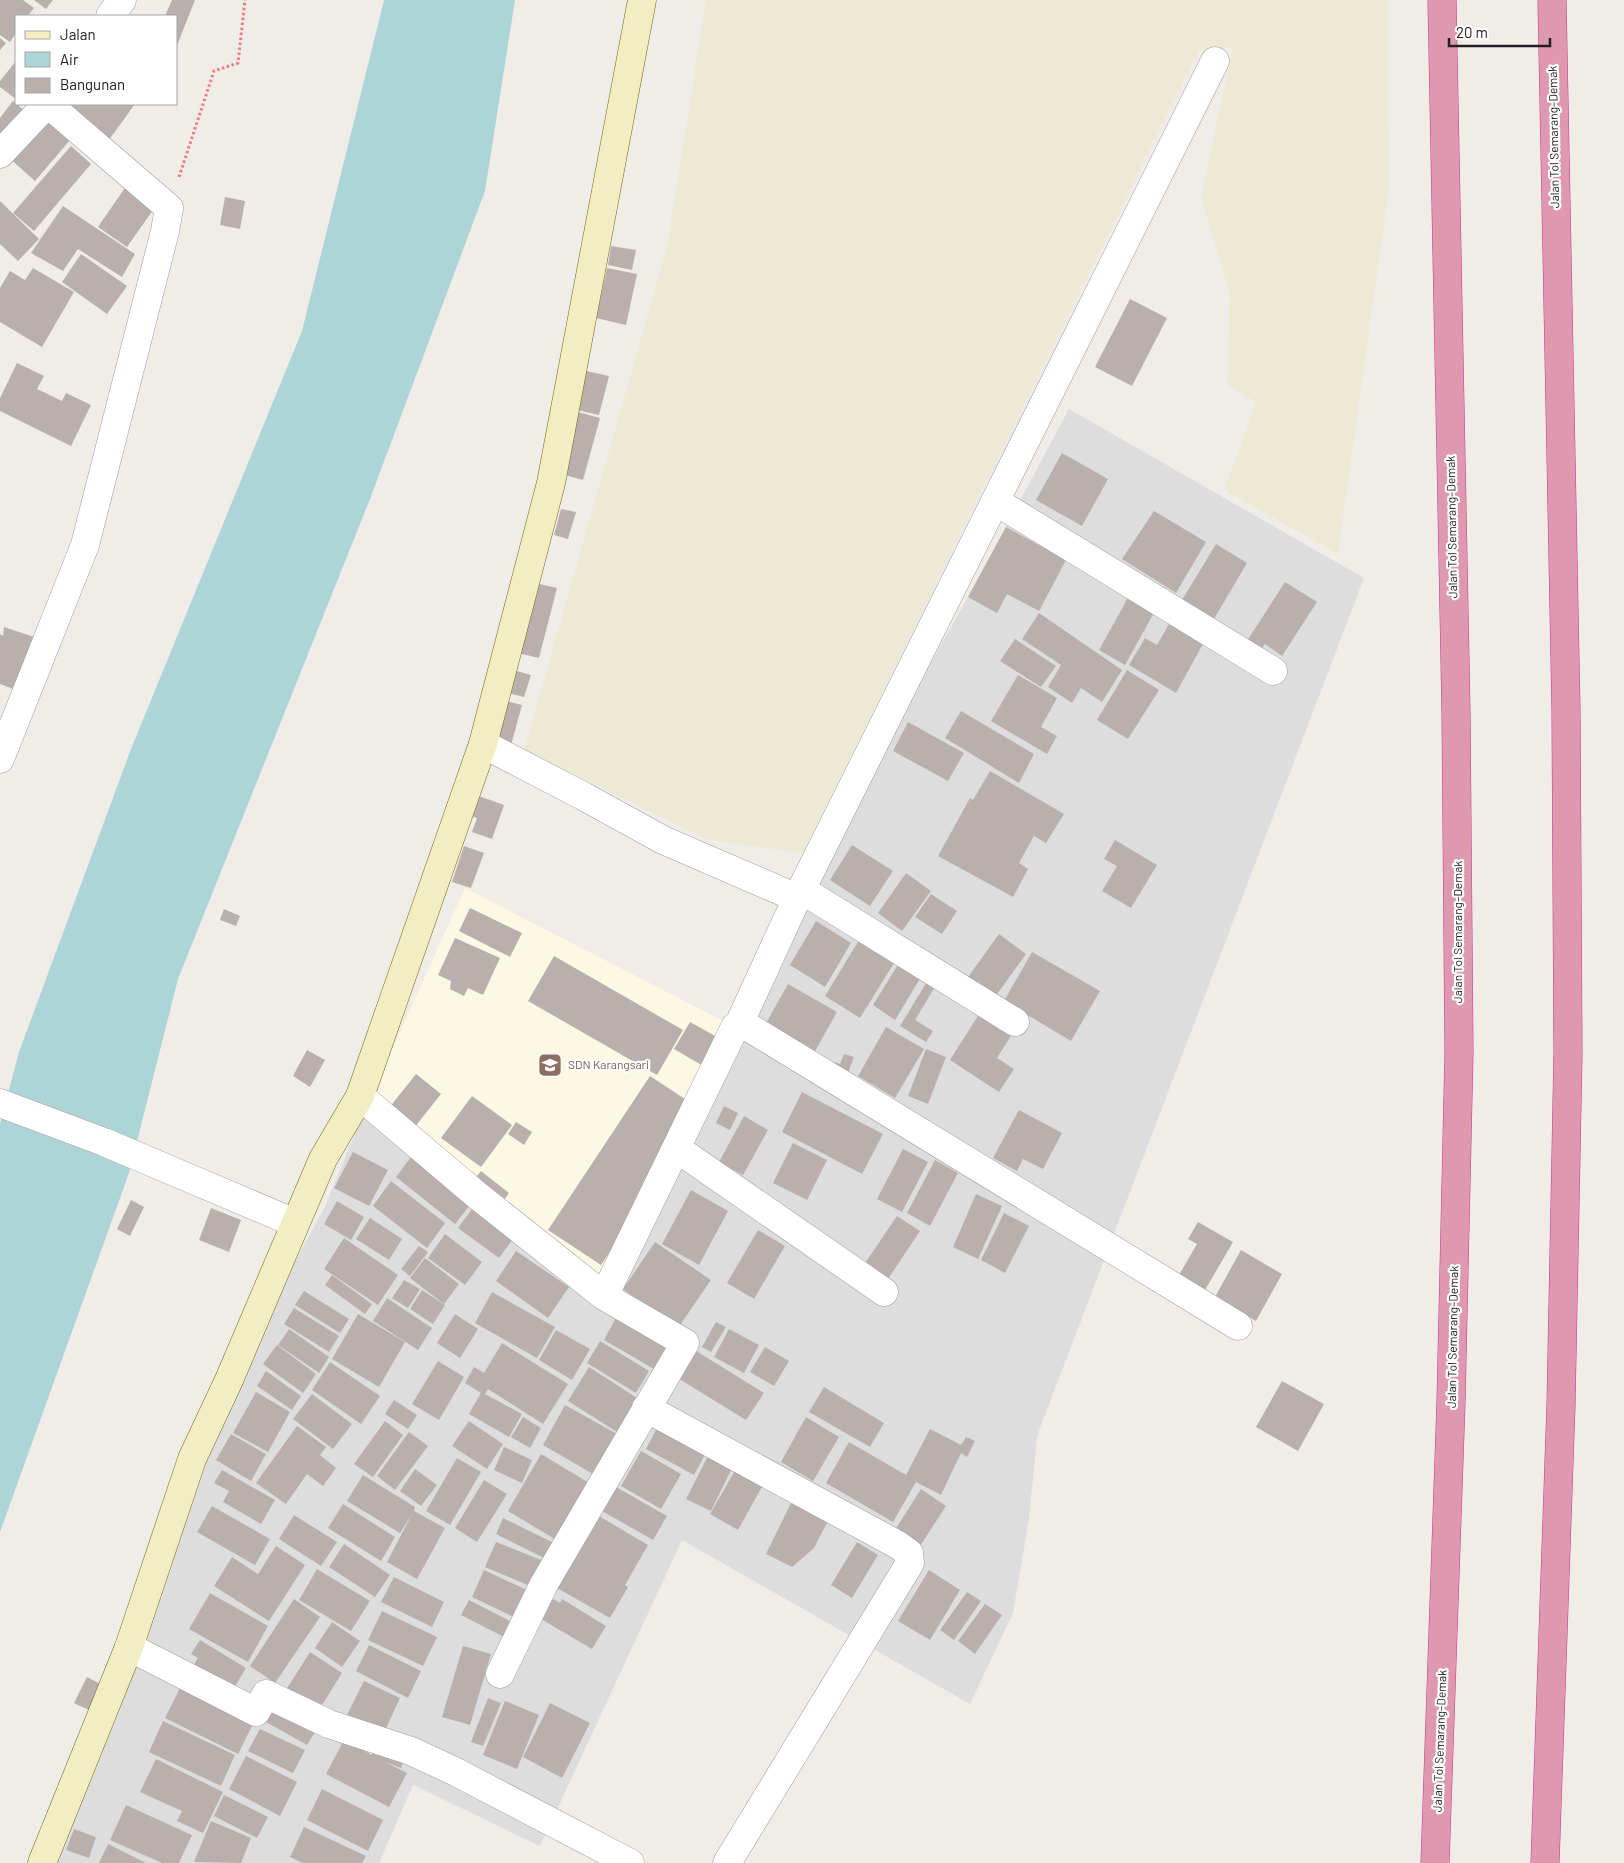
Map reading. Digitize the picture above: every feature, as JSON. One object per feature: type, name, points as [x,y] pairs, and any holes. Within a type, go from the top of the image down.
[{"type":"highway","name":"Jalan Tol Semarang–Demak","points":[[1435,1863],[1451,1412],[1458,1052],[1456,712],[1442,0]]},
{"type":"highway","name":"Jalan Tol Semarang–Demak","points":[[1545,1863],[1561,1405],[1568,1053],[1566,710],[1552,0]]},
{"type":"street","points":[[111,15],[122,0]]},
{"type":"street","points":[[42,1863],[129,1647],[192,1459],[232,1372],[323,1159],[360,1096],[483,744],[551,483],[642,0]]},
{"type":"street","points":[[604,1296],[994,501],[1215,61]]},
{"type":"street","points":[[0,154],[46,105]]},
{"type":"street","points":[[0,759],[85,545],[166,231],[169,208],[48,105]]},
{"type":"street","points":[[994,501],[1273,671]]},
{"type":"street","points":[[483,744],[663,840],[800,894],[1015,1022]]},
{"type":"street","points":[[740,1022],[1238,1326]]},
{"type":"street","points":[[360,1096],[478,1196],[604,1296],[684,1343],[544,1584],[500,1674]]},
{"type":"street","points":[[0,1103],[104,1142],[246,1204],[295,1223]]},
{"type":"street","points":[[676,1148],[884,1292]]},
{"type":"street","points":[[646,1408],[898,1545],[909,1553],[910,1563],[768,1792],[727,1863]]},
{"type":"street","points":[[129,1647],[256,1712],[266,1694],[329,1724],[411,1751],[456,1772],[630,1863]]},
{"type":"path","points":[[169,208],[214,71],[238,63],[245,0]]},
{"type":"shaded area","points":[[706,0],[1388,0],[1389,189],[1338,554],[1224,490],[1256,402],[1227,385],[1230,294],[1201,197],[1233,47],[1200,50],[802,853],[709,840],[524,750],[667,247]]},
{"type":"shaded area","points":[[1069,409],[1364,578],[1037,1436],[1029,1519],[1013,1613],[970,1704],[682,1540],[540,1846],[413,1785],[379,1863],[42,1863],[229,1380],[324,1209],[365,1109],[596,1289],[802,890],[968,597]]},
{"type":"shaded area","name":"SDN Karangsari","points":[[465,888],[735,1027],[598,1287],[368,1103]]},
{"type":"water","points":[[384,0],[515,0],[485,191],[370,499],[178,979],[129,1173],[0,1532],[0,1124],[19,1052],[131,749],[302,331]]},
{"type":"building","points":[[0,0],[23,0],[34,8],[29,15],[15,15],[15,34],[10,42],[0,35]]},
{"type":"building","points":[[34,0],[53,0],[46,9]]},
{"type":"building","points":[[172,0],[195,0],[178,43],[178,15],[165,15]]},
{"type":"building","points":[[0,38],[6,43],[0,50]]},
{"type":"building","points":[[15,62],[15,98],[0,87],[0,81]]},
{"type":"building","points":[[13,101],[15,105],[26,112],[5,137],[0,133],[0,118]]},
{"type":"building","points":[[68,105],[134,105],[106,144]]},
{"type":"building","points":[[42,115],[71,139],[35,181],[7,156]]},
{"type":"building","points":[[71,146],[91,164],[34,231],[13,213]]},
{"type":"building","points":[[129,182],[158,203],[127,247],[98,227]]},
{"type":"building","points":[[225,197],[245,201],[240,229],[220,225]]},
{"type":"building","points":[[0,201],[39,239],[18,261],[0,244]]},
{"type":"building","points":[[63,206],[135,254],[122,277],[78,249],[63,271],[31,253]]},
{"type":"building","points":[[611,246],[636,250],[632,270],[608,265]]},
{"type":"building","points":[[81,254],[127,286],[107,314],[62,282]]},
{"type":"building","points":[[33,268],[74,292],[42,347],[0,322],[0,288],[10,271],[25,280]]},
{"type":"building","points":[[607,268],[637,274],[626,325],[596,318]]},
{"type":"building","points":[[1130,299],[1167,318],[1132,386],[1095,367]]},
{"type":"building","points":[[17,363],[44,376],[37,389],[62,401],[66,393],[91,405],[71,446],[0,411],[0,398]]},
{"type":"building","points":[[586,371],[609,376],[599,415],[577,410]]},
{"type":"building","points":[[578,412],[600,418],[583,480],[561,474]]},
{"type":"building","points":[[1062,453],[1108,479],[1082,526],[1036,500]]},
{"type":"building","points":[[561,509],[576,512],[568,539],[554,535]]},
{"type":"building","points":[[1154,511],[1206,542],[1176,593],[1122,559]]},
{"type":"building","points":[[1006,527],[1066,560],[1039,611],[1007,594],[997,613],[968,597]]},
{"type":"building","points":[[1216,544],[1247,563],[1214,619],[1182,600]]},
{"type":"building","points":[[1285,582],[1317,602],[1282,656],[1265,644],[1259,653],[1245,644]]},
{"type":"building","points":[[535,583],[557,588],[539,658],[518,653]]},
{"type":"building","points":[[1130,594],[1156,609],[1125,665],[1099,650]]},
{"type":"building","points":[[1039,613],[1122,670],[1102,702],[1081,688],[1072,703],[1048,687],[1061,665],[1022,639]]},
{"type":"building","points":[[1169,624],[1203,644],[1176,693],[1129,665],[1145,638],[1157,645]]},
{"type":"building","points":[[4,627],[34,637],[16,690],[0,684],[0,634],[3,636]]},
{"type":"building","points":[[1015,639],[1056,666],[1041,687],[1000,661]]},
{"type":"building","points":[[510,669],[531,675],[524,697],[504,692]]},
{"type":"building","points":[[1127,670],[1159,690],[1128,739],[1097,720]]},
{"type":"building","points":[[1018,675],[1057,698],[1041,727],[1057,736],[1047,754],[991,721]]},
{"type":"building","points":[[502,700],[522,705],[511,745],[491,740]]},
{"type":"building","points":[[961,711],[1034,754],[1019,783],[945,738]]},
{"type":"building","points":[[908,722],[964,753],[948,781],[893,751]]},
{"type":"building","points":[[990,771],[1064,814],[1046,843],[1034,836],[1019,863],[1028,869],[1013,897],[938,856],[970,798],[973,800]]},
{"type":"building","points":[[476,795],[504,805],[492,839],[472,832],[477,818],[469,815]]},
{"type":"building","points":[[1115,840],[1157,865],[1131,908],[1102,891],[1117,866],[1104,859]]},
{"type":"building","points":[[852,845],[893,871],[870,906],[830,880]]},
{"type":"building","points":[[464,846],[484,853],[471,888],[452,882]]},
{"type":"building","points":[[906,873],[931,891],[902,931],[878,913]]},
{"type":"building","points":[[931,894],[957,911],[942,934],[915,917]]},
{"type":"building","points":[[470,908],[522,933],[510,957],[459,931]]},
{"type":"building","points":[[224,909],[240,916],[236,926],[220,920]]},
{"type":"building","points":[[816,921],[851,943],[825,987],[790,965]]},
{"type":"building","points":[[864,932],[899,955],[860,1018],[825,996]]},
{"type":"building","points":[[999,934],[1026,954],[995,997],[968,977]]},
{"type":"building","points":[[455,938],[500,958],[483,995],[468,988],[464,996],[450,989],[451,981],[438,975]]},
{"type":"building","points":[[1032,952],[1100,991],[1071,1041],[1004,1001]]},
{"type":"building","points":[[554,956],[683,1030],[657,1075],[528,1001]]},
{"type":"building","points":[[899,963],[921,977],[895,1020],[873,1005]]},
{"type":"building","points":[[928,980],[936,985],[915,1020],[933,1031],[926,1042],[900,1026]]},
{"type":"building","points":[[788,984],[837,1012],[814,1053],[765,1025]]},
{"type":"building","points":[[981,1011],[1014,1031],[997,1058],[1014,1069],[999,1092],[950,1060]]},
{"type":"building","points":[[690,1022],[733,1046],[717,1074],[674,1049]]},
{"type":"building","points":[[886,1027],[924,1049],[895,1098],[858,1076]]},
{"type":"building","points":[[926,1049],[946,1057],[928,1104],[908,1096]]},
{"type":"building","points":[[307,1050],[325,1060],[310,1087],[293,1076]]},
{"type":"building","points":[[844,1054],[854,1057],[846,1078],[830,1072],[834,1062],[840,1064]]},
{"type":"building","points":[[416,1074],[441,1094],[414,1128],[389,1108]]},
{"type":"building","points":[[650,1076],[703,1111],[601,1265],[548,1230]]},
{"type":"building","points":[[802,1092],[883,1134],[862,1174],[782,1132]]},
{"type":"building","points":[[472,1096],[512,1125],[481,1167],[441,1138]]},
{"type":"building","points":[[724,1106],[738,1113],[730,1130],[716,1123]]},
{"type":"building","points":[[1019,1110],[1062,1133],[1043,1169],[1023,1159],[1017,1171],[993,1158]]},
{"type":"building","points":[[744,1116],[768,1130],[743,1175],[719,1162]]},
{"type":"building","points":[[516,1122],[532,1132],[524,1145],[508,1134]]},
{"type":"building","points":[[793,1143],[827,1160],[807,1200],[773,1183]]},
{"type":"building","points":[[903,1149],[928,1162],[902,1212],[877,1199]]},
{"type":"building","points":[[353,1152],[388,1170],[369,1206],[334,1188]]},
{"type":"building","points":[[414,1153],[474,1200],[455,1224],[396,1177]]},
{"type":"building","points":[[935,1160],[958,1173],[930,1226],[907,1213]]},
{"type":"building","points":[[481,1171],[509,1193],[504,1200],[476,1177]]},
{"type":"building","points":[[391,1181],[445,1223],[427,1248],[373,1206]]},
{"type":"building","points":[[691,1190],[728,1211],[699,1265],[662,1244]]},
{"type":"building","points":[[976,1194],[1002,1206],[978,1259],[953,1247]]},
{"type":"building","points":[[131,1200],[144,1207],[130,1236],[117,1229]]},
{"type":"building","points":[[337,1201],[364,1217],[351,1240],[324,1224]]},
{"type":"building","points":[[475,1205],[515,1236],[499,1258],[458,1228]]},
{"type":"building","points":[[211,1208],[241,1220],[229,1252],[199,1240]]},
{"type":"building","points":[[1004,1213],[1029,1226],[1005,1273],[981,1260]]},
{"type":"building","points":[[897,1216],[920,1231],[884,1285],[861,1269]]},
{"type":"building","points":[[370,1218],[402,1239],[389,1260],[356,1239]]},
{"type":"building","points":[[1198,1222],[1233,1242],[1205,1290],[1179,1275],[1197,1244],[1188,1239]]},
{"type":"building","points":[[758,1230],[785,1246],[754,1299],[727,1283]]},
{"type":"building","points":[[445,1234],[482,1262],[465,1285],[428,1258]]},
{"type":"building","points":[[344,1238],[398,1275],[378,1305],[324,1269]]},
{"type":"building","points":[[655,1242],[711,1280],[678,1328],[623,1289]]},
{"type":"building","points":[[419,1246],[428,1252],[410,1276],[401,1269]]},
{"type":"building","points":[[1241,1250],[1282,1274],[1256,1321],[1215,1297]]},
{"type":"building","points":[[516,1251],[569,1287],[548,1318],[496,1281]]},
{"type":"building","points":[[425,1258],[459,1284],[444,1304],[410,1278]]},
{"type":"building","points":[[332,1275],[372,1304],[365,1314],[325,1285]]},
{"type":"building","points":[[404,1280],[420,1289],[408,1308],[392,1298]]},
{"type":"building","points":[[422,1290],[445,1305],[433,1324],[410,1309]]},
{"type":"building","points":[[304,1291],[349,1319],[340,1333],[295,1305]]},
{"type":"building","points":[[492,1292],[555,1327],[537,1358],[475,1323]]},
{"type":"building","points":[[387,1298],[432,1328],[418,1350],[373,1321]]},
{"type":"building","points":[[294,1308],[339,1336],[329,1352],[284,1324]]},
{"type":"building","points":[[358,1314],[405,1342],[379,1387],[332,1359]]},
{"type":"building","points":[[455,1314],[478,1329],[460,1358],[437,1343]]},
{"type":"building","points":[[618,1314],[669,1344],[654,1369],[604,1340]]},
{"type":"building","points":[[716,1322],[726,1327],[711,1352],[702,1347]]},
{"type":"building","points":[[289,1329],[329,1357],[319,1373],[278,1345]]},
{"type":"building","points":[[729,1329],[759,1345],[744,1373],[714,1357]]},
{"type":"building","points":[[556,1330],[590,1349],[572,1380],[539,1360]]},
{"type":"building","points":[[600,1341],[649,1371],[636,1393],[587,1363]]},
{"type":"building","points":[[502,1343],[568,1384],[543,1424],[488,1389],[485,1394],[522,1414],[509,1437],[469,1414],[481,1393],[465,1383],[474,1367],[484,1373]]},
{"type":"building","points":[[277,1345],[316,1374],[303,1393],[263,1364]]},
{"type":"building","points":[[765,1347],[789,1361],[774,1386],[750,1372]]},
{"type":"building","points":[[693,1349],[764,1393],[746,1420],[676,1377]]},
{"type":"building","points":[[438,1361],[464,1377],[439,1420],[412,1404]]},
{"type":"building","points":[[330,1362],[380,1396],[361,1424],[312,1390]]},
{"type":"building","points":[[589,1367],[637,1398],[617,1432],[568,1401]]},
{"type":"building","points":[[266,1371],[301,1396],[292,1410],[257,1386]]},
{"type":"building","points":[[1282,1381],[1324,1404],[1298,1451],[1256,1427]]},
{"type":"building","points":[[824,1387],[884,1423],[870,1447],[809,1412]]},
{"type":"building","points":[[256,1392],[290,1412],[268,1452],[233,1433]]},
{"type":"building","points":[[312,1394],[352,1424],[333,1449],[293,1419]]},
{"type":"building","points":[[394,1400],[417,1415],[408,1429],[385,1414]]},
{"type":"building","points":[[565,1405],[617,1434],[593,1474],[543,1445]]},
{"type":"building","points":[[523,1417],[541,1428],[530,1448],[511,1437]]},
{"type":"building","points":[[806,1417],[839,1437],[813,1481],[781,1462]]},
{"type":"building","points":[[385,1421],[403,1435],[373,1477],[354,1464]]},
{"type":"building","points":[[469,1421],[503,1444],[487,1469],[452,1446]]},
{"type":"building","points":[[659,1424],[708,1449],[694,1475],[646,1449]]},
{"type":"building","points":[[297,1426],[326,1447],[320,1455],[336,1468],[323,1486],[307,1474],[286,1504],[256,1483]]},
{"type":"building","points":[[930,1429],[961,1445],[966,1437],[975,1441],[967,1457],[961,1453],[941,1495],[916,1482],[893,1522],[826,1483],[849,1442],[906,1475]]},
{"type":"building","points":[[409,1432],[428,1446],[395,1490],[377,1476]]},
{"type":"building","points":[[231,1434],[266,1454],[251,1481],[216,1460]]},
{"type":"building","points":[[504,1447],[532,1460],[522,1483],[494,1470]]},
{"type":"building","points":[[641,1451],[681,1474],[661,1509],[621,1486]]},
{"type":"building","points":[[710,1452],[734,1464],[711,1511],[686,1499]]},
{"type":"building","points":[[541,1454],[591,1484],[558,1541],[508,1511]]},
{"type":"building","points":[[457,1458],[481,1472],[450,1525],[426,1511]]},
{"type":"building","points":[[737,1467],[764,1483],[738,1530],[710,1514]]},
{"type":"building","points":[[415,1469],[437,1485],[421,1506],[400,1491]]},
{"type":"building","points":[[222,1470],[275,1500],[261,1524],[223,1502],[229,1491],[214,1483]]},
{"type":"building","points":[[363,1475],[415,1507],[414,1511],[445,1528],[417,1579],[387,1562],[412,1514],[400,1533],[347,1501]]},
{"type":"building","points":[[484,1480],[507,1494],[477,1542],[455,1528]]},
{"type":"building","points":[[616,1487],[667,1516],[653,1540],[602,1511]]},
{"type":"building","points":[[921,1489],[946,1506],[920,1546],[895,1530]]},
{"type":"building","points":[[793,1499],[830,1517],[814,1548],[792,1567],[766,1554]]},
{"type":"building","points":[[343,1504],[395,1537],[381,1561],[328,1528]]},
{"type":"building","points":[[212,1506],[270,1539],[255,1565],[197,1532]]},
{"type":"building","points":[[294,1515],[337,1542],[321,1566],[279,1539]]},
{"type":"building","points":[[599,1516],[648,1545],[625,1585],[628,1587],[610,1618],[557,1588]]},
{"type":"building","points":[[503,1518],[556,1544],[548,1560],[496,1534]]},
{"type":"building","points":[[496,1542],[546,1562],[535,1588],[485,1567]]},
{"type":"building","points":[[857,1542],[878,1555],[852,1598],[831,1585]]},
{"type":"building","points":[[344,1544],[390,1575],[375,1597],[329,1567]]},
{"type":"building","points":[[276,1546],[305,1565],[269,1621],[214,1586],[232,1557],[258,1574]]},
{"type":"building","points":[[317,1569],[370,1601],[351,1631],[299,1600]]},
{"type":"building","points":[[484,1570],[529,1591],[516,1618],[472,1597]]},
{"type":"building","points":[[929,1570],[960,1590],[930,1640],[898,1621]]},
{"type":"building","points":[[394,1577],[444,1602],[432,1627],[381,1602]]},
{"type":"building","points":[[967,1592],[981,1601],[954,1640],[940,1630]]},
{"type":"building","points":[[210,1593],[268,1626],[248,1662],[189,1629]]},
{"type":"building","points":[[294,1599],[320,1617],[275,1683],[250,1666]]},
{"type":"building","points":[[553,1599],[560,1603],[562,1599],[606,1626],[592,1649],[541,1619]]},
{"type":"building","points":[[469,1600],[514,1623],[506,1638],[461,1615]]},
{"type":"building","points":[[985,1604],[1002,1615],[975,1654],[958,1641]]},
{"type":"building","points":[[382,1611],[437,1637],[423,1666],[368,1640]]},
{"type":"building","points":[[332,1622],[360,1641],[342,1667],[315,1648]]},
{"type":"building","points":[[200,1640],[246,1668],[231,1693],[191,1669],[198,1658],[191,1654]]},
{"type":"building","points":[[369,1645],[421,1671],[408,1698],[356,1671]]},
{"type":"building","points":[[463,1646],[491,1654],[470,1725],[442,1717]]},
{"type":"building","points":[[310,1652],[342,1673],[317,1713],[284,1693]]},
{"type":"building","points":[[87,1677],[106,1687],[93,1712],[74,1703]]},
{"type":"building","points":[[364,1681],[400,1698],[382,1737],[345,1719]]},
{"type":"building","points":[[182,1684],[255,1720],[238,1754],[165,1718]]},
{"type":"building","points":[[488,1698],[501,1703],[483,1746],[471,1742]]},
{"type":"building","points":[[505,1701],[539,1715],[517,1769],[483,1755]]},
{"type":"building","points":[[550,1703],[590,1723],[562,1778],[523,1757]]},
{"type":"building","points":[[275,1706],[317,1729],[307,1745],[266,1722]]},
{"type":"building","points":[[163,1721],[235,1755],[221,1786],[149,1752]]},
{"type":"building","points":[[260,1729],[305,1750],[293,1773],[248,1751]]},
{"type":"building","points":[[344,1740],[372,1755],[375,1746],[405,1757],[401,1768],[385,1762],[407,1773],[389,1807],[326,1774]]},
{"type":"building","points":[[246,1756],[297,1782],[280,1816],[229,1789]]},
{"type":"building","points":[[156,1759],[223,1792],[203,1833],[177,1821],[182,1811],[140,1792]]},
{"type":"building","points":[[322,1789],[383,1820],[368,1851],[307,1820]]},
{"type":"building","points":[[224,1795],[268,1817],[257,1838],[214,1816]]},
{"type":"building","points":[[126,1805],[192,1835],[179,1863],[162,1863],[110,1840]]},
{"type":"building","points":[[211,1821],[251,1838],[241,1863],[194,1862]]},
{"type":"building","points":[[304,1827],[366,1856],[362,1863],[303,1863],[290,1857]]},
{"type":"building","points":[[74,1829],[96,1837],[89,1858],[66,1850]]},
{"type":"building","points":[[108,1844],[146,1863],[99,1863]]},
{"type":"place","name":"SDN Karangsari","points":[[550,1065]]}]
